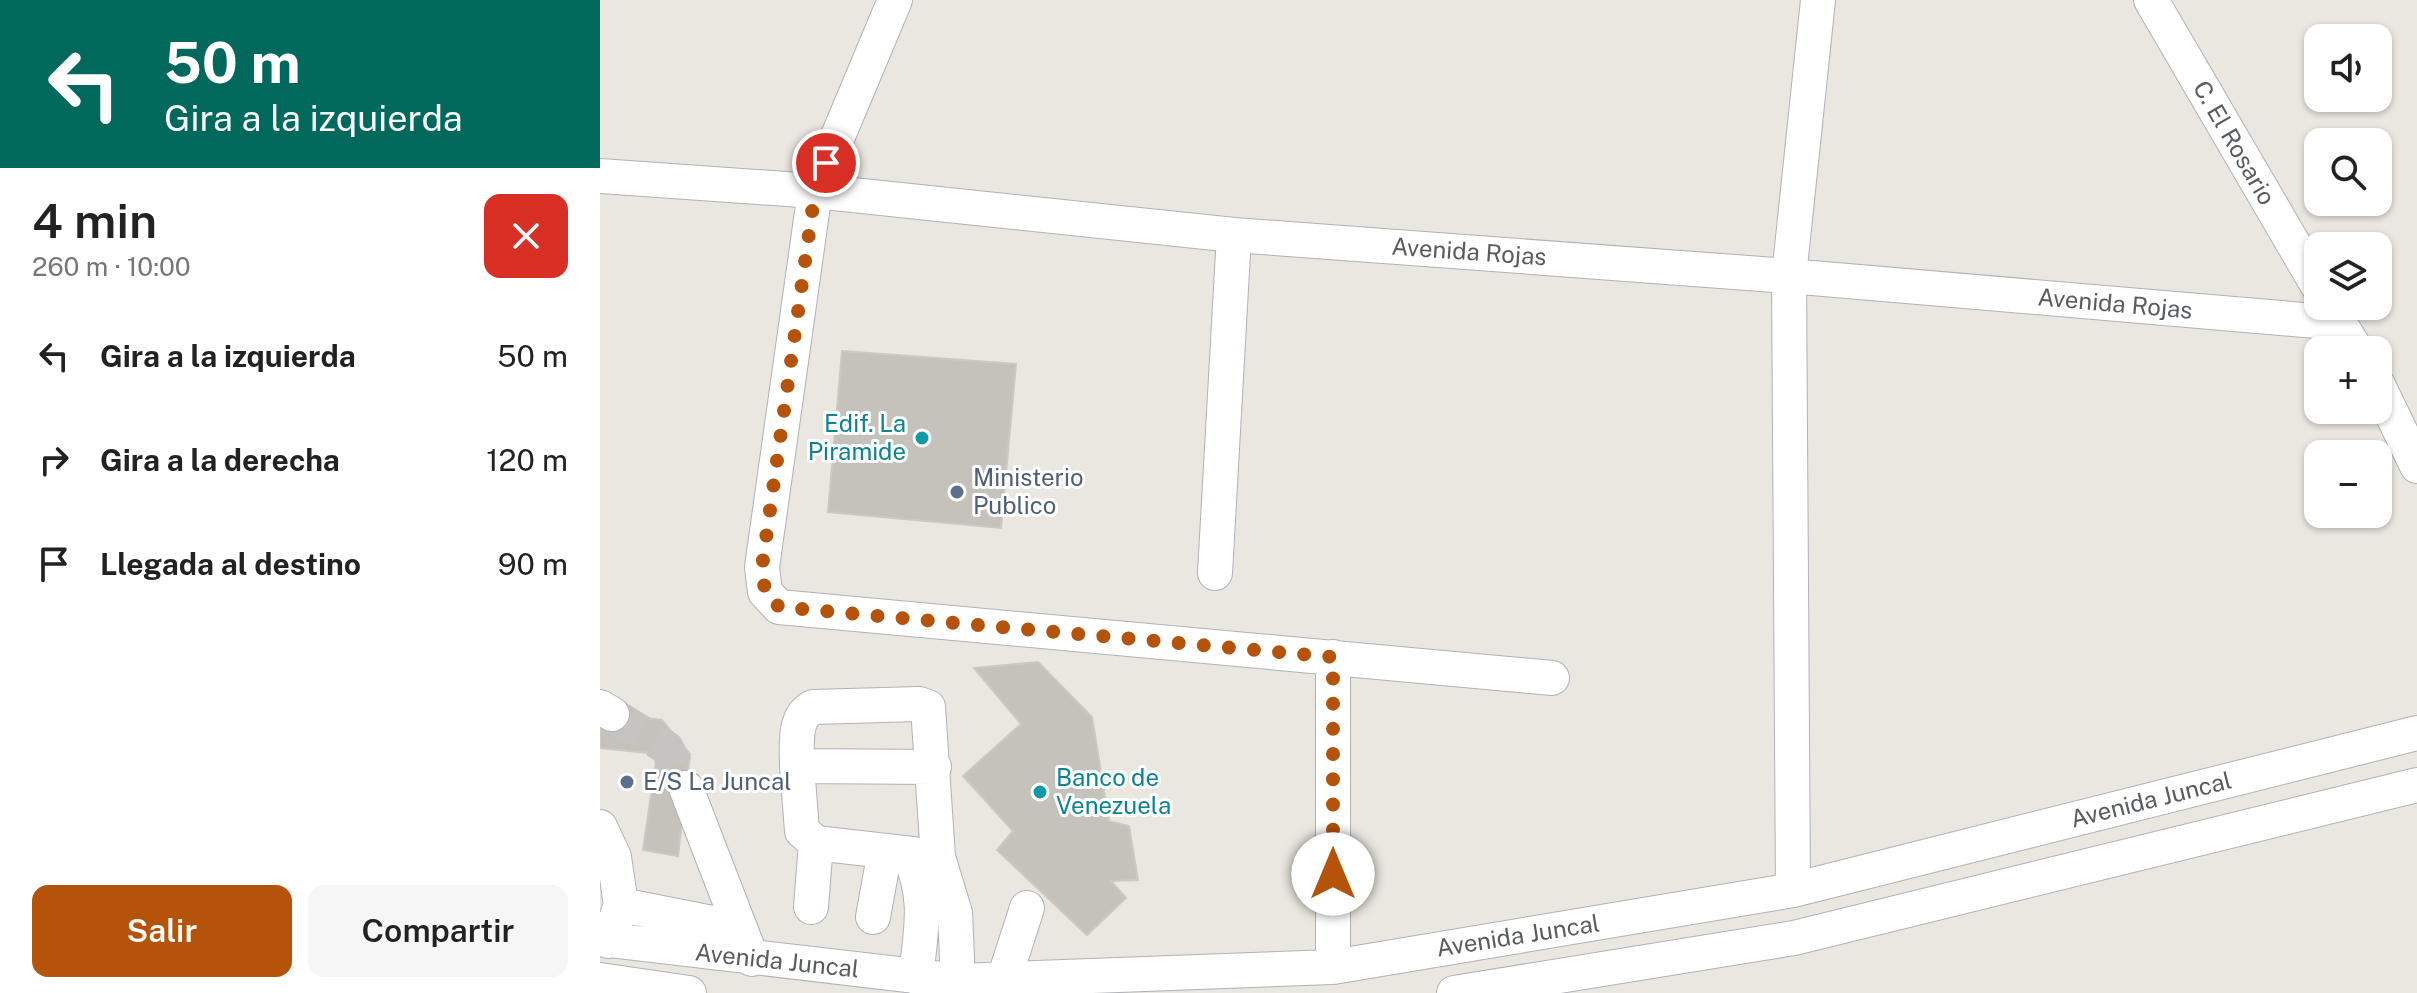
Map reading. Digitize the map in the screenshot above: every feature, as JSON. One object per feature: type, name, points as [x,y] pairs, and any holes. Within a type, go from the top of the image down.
[{"type":"street","points":[[895,0],[815,191],[762,567],[765,592],[779,607],[1552,678]]},
{"type":"street","points":[[1793,890],[1789,276],[1818,0]]},
{"type":"street","name":"C. El Rosario","points":[[2151,0],[2304,262]]},
{"type":"street","name":"Avenida Rojas","points":[[600,176],[815,191],[1234,235],[1789,276],[2342,326]]},
{"type":"street","points":[[1215,573],[1234,235]]},
{"type":"street","points":[[2392,414],[2417,466]]},
{"type":"street","points":[[1333,657],[1333,967]]},
{"type":"street","points":[[873,917],[911,854],[934,767],[928,707],[919,704],[813,707],[805,711],[799,720],[797,766],[802,831],[816,843],[911,854],[955,913],[958,981]]},
{"type":"street","name":"Avenida Juncal","points":[[604,940],[958,981],[1333,967],[1793,890],[2417,733]]},
{"type":"street","points":[[797,766],[934,767]]},
{"type":"street","name":"Avenida Juncal","points":[[1454,993],[1794,938],[2417,785]]},
{"type":"street","points":[[686,788],[737,928],[752,959]]},
{"type":"street","points":[[600,827],[614,857],[621,905],[604,940]]},
{"type":"street","points":[[811,907],[816,843]]},
{"type":"street","points":[[911,854],[921,881],[924,901],[916,977]]},
{"type":"street","points":[[621,905],[737,928]]},
{"type":"street","points":[[1004,979],[1027,908]]},
{"type":"street","name":"Avenida Juncal","points":[[600,980],[689,993]]},
{"type":"building","name":"Edif. La Piramide","points":[[842,351],[1016,364],[1001,528],[828,512]]},
{"type":"building","name":"Banco de Venezuela","points":[[1038,662],[1092,717],[1109,821],[1129,826],[1138,880],[1111,881],[1126,898],[1087,935],[997,850],[1013,831],[963,776],[1021,724],[974,668]]},
{"type":"building","points":[[600,712],[662,720],[690,754],[678,856],[643,850],[657,754],[600,748]]},
{"type":"tunnel","points":[[612,714],[667,748],[686,788]]},
{"type":"place","name":"Edif. La Piramide","points":[[922,438]]},
{"type":"place","name":"Ministerio Publico","points":[[957,492]]},
{"type":"place","name":"E/S La Juncal","points":[[627,782]]},
{"type":"place","name":"Banco de Venezuela","points":[[1040,792]]},
{"type":"route","points":[[826,163],[815,191],[788,379],[762,567],[765,592],[779,607],[1333,657],[1333,874]]}]
